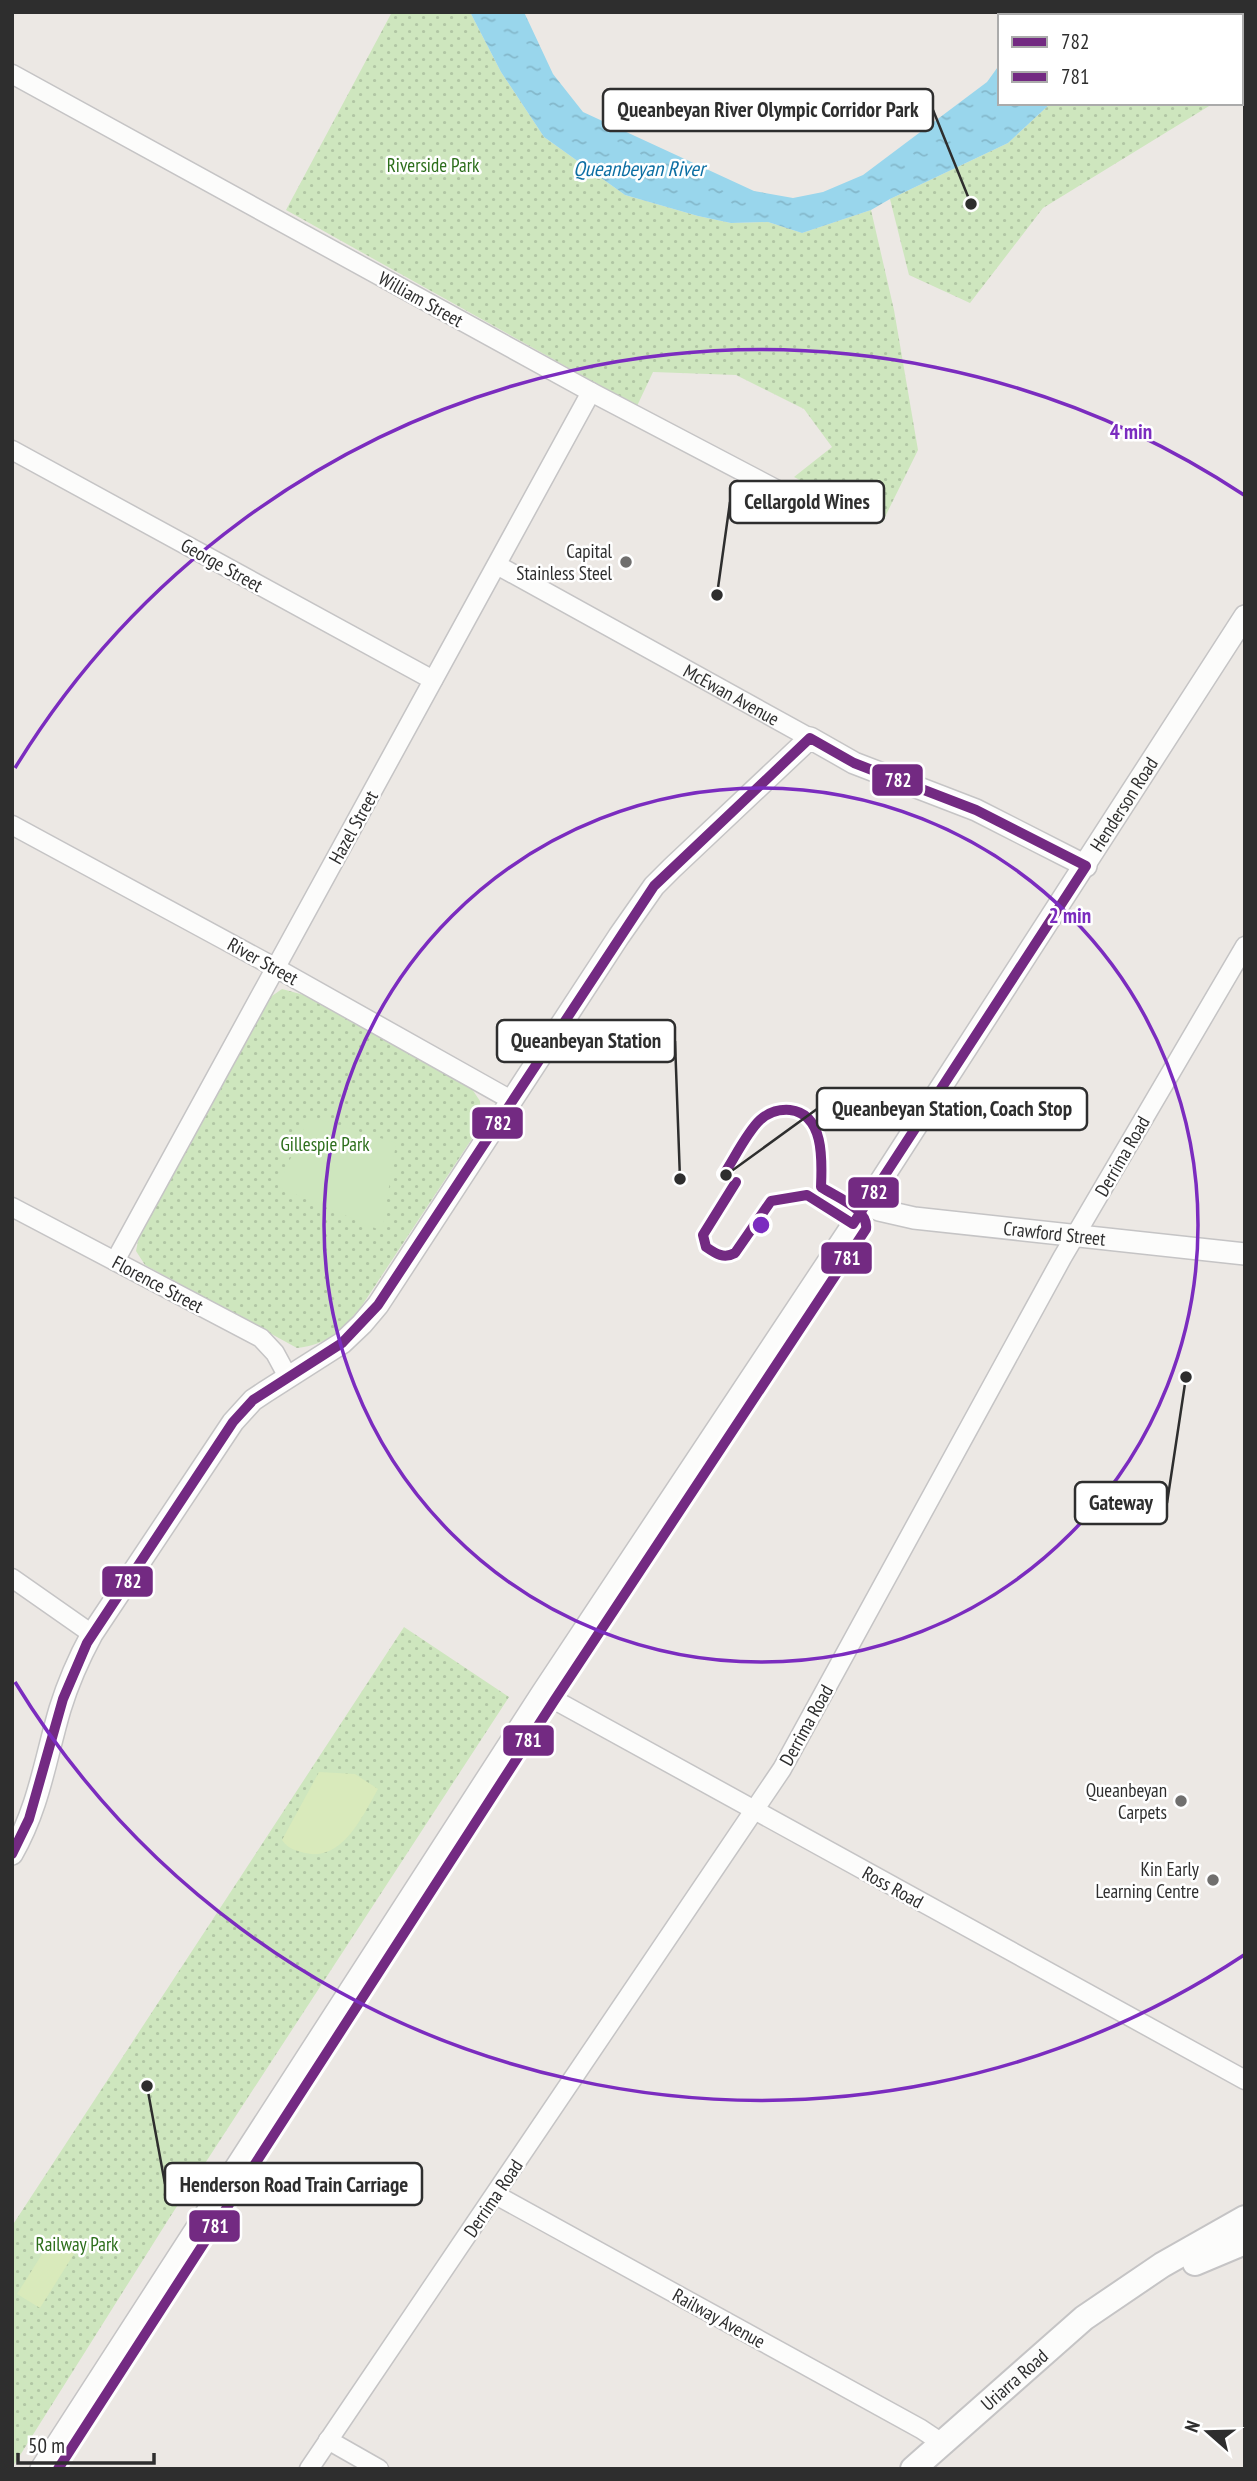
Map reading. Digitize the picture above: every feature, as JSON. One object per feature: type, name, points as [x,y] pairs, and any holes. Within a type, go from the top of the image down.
[{"type":"main road","name":"Uriarra Road","points":[[913,2469],[1065,2334],[1116,2294],[1245,2218]]},
{"type":"main road","name":"Uriarra Road","points":[[1116,2294],[1245,2242]]},
{"type":"street","name":"William Street","points":[[12,74],[591,392],[793,498],[836,511]]},
{"type":"street","name":"Hazel Street","points":[[115,1261],[591,392]]},
{"type":"street","name":"George Street","points":[[12,450],[433,680]]},
{"type":"street","name":"McEwan Avenue","points":[[497,565],[862,767],[976,810],[1086,866]]},
{"type":"street","name":"Henderson Road","points":[[41,2469],[542,1693],[866,1203],[1245,617]]},
{"type":"street","points":[[12,1854],[27,1828],[37,1801],[69,1682],[92,1634],[233,1422],[253,1400],[320,1359],[362,1325],[378,1305],[654,886],[810,738]]},
{"type":"street","name":"River Street","points":[[12,825],[276,968],[511,1100]]},
{"type":"street","name":"Derrima Road","points":[[309,2469],[782,1769],[1075,1235],[1245,946]]},
{"type":"street","name":"Crawford Street","points":[[866,1203],[879,1210],[914,1218],[1245,1254]]},
{"type":"street","name":"Florence Street","points":[[12,1207],[261,1338],[275,1353],[288,1377]]},
{"type":"street","points":[[12,1578],[92,1634]]},
{"type":"street","name":"Ross Road","points":[[542,1693],[1245,2080]]},
{"type":"street","name":"Railway Avenue","points":[[496,2195],[942,2443]]},
{"type":"street","points":[[328,2440],[379,2469]]},
{"type":"green space","name":"Riverside Park","points":[[392,12],[470,12],[501,72],[544,137],[625,195],[698,216],[731,223],[768,222],[802,233],[871,210],[894,310],[918,450],[882,523],[794,477],[832,447],[804,409],[736,375],[653,372],[637,406],[286,210]]},
{"type":"green space","points":[[1245,12],[1245,85],[1243,86],[1243,14],[1130,14]]},
{"type":"green space","points":[[1049,105],[1211,105],[1043,208],[970,303],[909,275],[890,199],[1008,143]]},
{"type":"green space","name":"Gillespie Park","points":[[282,989],[304,995],[472,1089],[480,1101],[481,1125],[361,1307],[326,1340],[297,1348],[145,1265],[136,1251],[139,1236],[263,1008],[269,998]]},
{"type":"green space","points":[[309,1116],[396,1143],[382,1231],[278,1187]]},
{"type":"green space","name":"Railway Park","points":[[404,1627],[509,1697],[170,2217],[12,2468],[12,2226]]},
{"type":"green space","points":[[319,1772],[355,1774],[378,1789],[358,1823],[341,1844],[318,1854],[305,1853],[289,1847],[282,1840]]},
{"type":"green space","points":[[56,2232],[79,2246],[40,2308],[17,2294]]},
{"type":"water","name":"Queanbeyan River","points":[[470,12],[524,12],[553,74],[583,112],[754,191],[793,198],[823,192],[863,175],[987,82],[998,67],[998,105],[1049,105],[1008,143],[871,210],[802,233],[768,222],[731,223],[698,216],[625,195],[544,137],[501,72]]},
{"type":"water","points":[[1035,12],[1131,12],[1130,14],[1034,14]]},
{"type":"transit line","name":"782","points":[[12,1854],[29,1819],[63,1699],[87,1643],[233,1422],[253,1400],[342,1343],[378,1305],[654,886],[810,738],[854,763],[976,810],[1086,866],[853,1224],[807,1195],[771,1201],[735,1253],[720,1255],[706,1247],[703,1235],[736,1182]]},
{"type":"transit line","name":"781","points":[[58,2469],[554,1701],[866,1229],[866,1222],[857,1210],[821,1187],[819,1141],[810,1120],[801,1113],[782,1110],[763,1117],[750,1131],[724,1174]]},
{"type":"place","name":"Queanbeyan River Olympic Corridor Park","points":[[971,204]]},
{"type":"place","name":"Capital Stainless Steel","points":[[626,562]]},
{"type":"place","name":"Cellargold Wines","points":[[717,595]]},
{"type":"place","name":"Queanbeyan Station, Coach Stop","points":[[726,1175]]},
{"type":"place","name":"Queanbeyan Station","points":[[680,1179]]},
{"type":"place","name":"Gateway","points":[[1186,1377]]},
{"type":"place","name":"Queanbeyan Carpets","points":[[1181,1801]]},
{"type":"place","name":"Kin Early Learning Centre","points":[[1213,1880]]},
{"type":"place","name":"Henderson Road Train Carriage","points":[[147,2086]]}]
